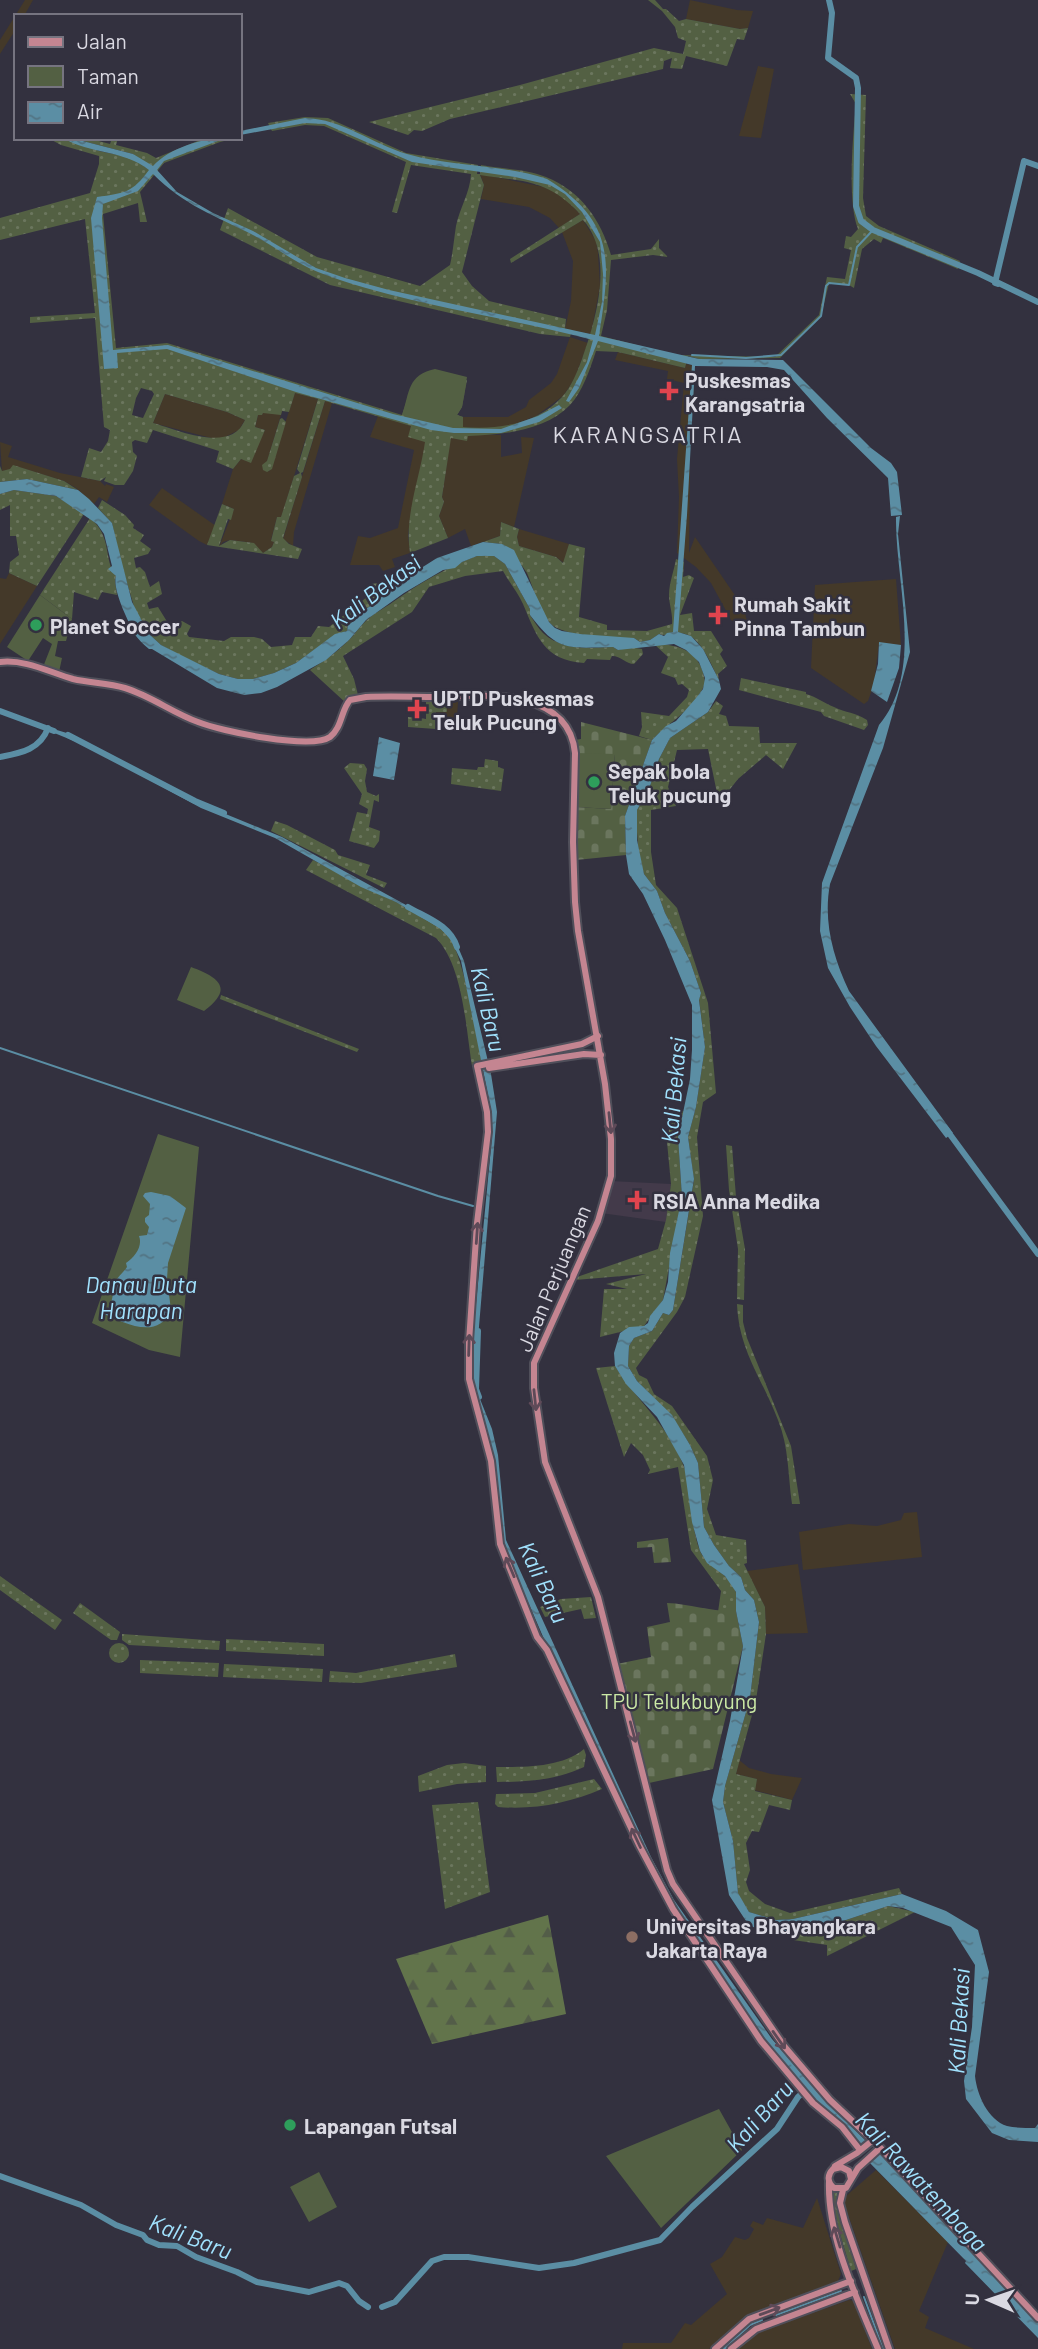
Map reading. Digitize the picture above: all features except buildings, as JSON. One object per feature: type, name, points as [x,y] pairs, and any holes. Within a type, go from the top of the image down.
[{"type":"main road","name":"Jalan Perjuangan","points":[[0,662],[30,665],[73,679],[124,687],[199,723],[302,742],[331,736],[350,700],[361,697],[506,696],[532,703],[558,717],[568,726],[574,740],[575,902],[579,941],[598,1036],[611,1132],[609,1188],[598,1221],[536,1357],[534,1388],[545,1462],[598,1597],[677,1905],[711,1940],[751,2003],[784,2046],[813,2103],[842,2127],[861,2149]]},
{"type":"main road","points":[[491,1066],[582,1044],[598,1036]]},
{"type":"main road","points":[[491,1066],[584,1054],[601,1055]]},
{"type":"main road","name":"Jalan Perjuangan","points":[[491,1066],[480,1068],[488,1132],[477,1223],[469,1342],[470,1379],[491,1461],[500,1544],[536,1634],[547,1650],[639,1845],[677,1905],[700,1948],[761,2041],[806,2085],[872,2141],[1038,2318]]},
{"type":"main road","points":[[700,1948],[711,1940]]},
{"type":"main road","points":[[742,2010],[751,2003]]},
{"type":"main road","points":[[872,2141],[835,2166],[828,2190],[830,2212],[847,2282],[859,2302],[878,2349]]},
{"type":"main road","points":[[878,2149],[857,2169],[849,2186],[842,2193],[840,2205],[889,2349]]},
{"type":"main road","points":[[832,2170],[843,2167],[849,2171],[851,2179]]},
{"type":"main road","points":[[829,2181],[842,2193]]},
{"type":"main road","points":[[828,2190],[842,2193]]},
{"type":"main road","points":[[731,2349],[756,2329],[852,2293],[860,2287],[862,2276]]},
{"type":"main road","points":[[715,2349],[749,2319],[847,2282]]},
{"type":"main road","points":[[859,2302],[860,2294],[866,2293],[870,2297]]},
{"type":"shaded area","points":[[25,0],[33,0],[25,14],[16,14]]},
{"type":"shaded area","points":[[690,0],[753,11],[748,28],[740,29],[686,19]]},
{"type":"shaded area","points":[[14,18],[14,32],[0,54],[0,40]]},
{"type":"shaded area","points":[[758,66],[774,69],[761,138],[739,136]]},
{"type":"shaded area","points":[[480,174],[549,188],[564,197],[580,214],[559,228],[550,218],[529,207],[481,199],[484,185]]},
{"type":"shaded area","points":[[583,220],[596,241],[598,253],[600,286],[591,334],[565,329],[571,301],[573,261],[562,232]]},
{"type":"shaded area","points":[[570,337],[588,343],[574,380],[563,396],[536,416],[512,425],[487,429],[463,427],[463,417],[508,417],[526,407],[529,400],[551,383],[557,374]]},
{"type":"shaded area","points":[[618,352],[685,368],[686,364],[695,366],[689,465],[689,553],[695,537],[745,610],[746,618],[769,631],[765,640],[731,620],[711,583],[677,553],[677,459],[684,383],[667,379],[668,371],[615,360]]},
{"type":"shaded area","points":[[273,387],[288,391],[267,462],[269,472],[295,393],[318,399],[281,518],[277,517],[271,540],[274,542],[272,547],[263,553],[247,542],[230,540],[219,547],[234,509],[222,504],[233,469],[241,459],[249,461],[265,430],[255,427],[258,415],[262,415]]},
{"type":"shaded area","points":[[165,394],[245,420],[239,430],[219,440],[153,423]]},
{"type":"shaded area","points":[[325,401],[332,403],[294,532],[293,546],[283,539]]},
{"type":"shaded area","points":[[378,416],[411,426],[426,442],[410,520],[410,553],[392,559],[395,567],[383,571],[379,565],[350,565],[358,536],[370,538],[398,528],[414,450],[370,437]]},
{"type":"shaded area","points":[[451,434],[501,435],[501,457],[522,453],[521,437],[534,438],[514,527],[501,522],[500,536],[471,546],[465,529],[448,538],[439,516],[444,502],[442,497]]},
{"type":"shaded area","points":[[0,442],[12,446],[8,457],[114,487],[107,502],[99,497],[94,504],[64,481],[15,466],[2,471]]},
{"type":"shaded area","points":[[162,488],[216,526],[207,545],[149,505]]},
{"type":"shaded area","points":[[519,529],[569,544],[564,563],[556,557],[519,546]]},
{"type":"shaded area","points":[[9,573],[37,586],[0,644],[0,578],[6,579]]},
{"type":"shaded area","points":[[896,579],[901,645],[879,643],[874,684],[868,701],[864,704],[811,668],[815,585]]},
{"type":"shaded area","points":[[447,702],[458,702],[456,730],[436,729],[436,712],[447,712]]},
{"type":"shaded area","name":"RSIA Anna Medika","points":[[610,1181],[671,1184],[666,1222],[601,1213]]},
{"type":"shaded area","points":[[917,1512],[922,1557],[803,1570],[799,1532],[849,1524],[877,1526],[901,1520],[904,1513]]},
{"type":"shaded area","points":[[798,1564],[808,1633],[766,1634],[765,1607],[747,1571]]},
{"type":"shaded area","points":[[739,1760],[749,1768],[802,1778],[792,1800],[754,1790],[757,1779],[736,1774]]},
{"type":"shaded area","points":[[876,2170],[948,2242],[919,2311],[929,2317],[925,2328],[974,2349],[895,2349],[844,2203],[846,2196]]},
{"type":"shaded area","points":[[817,2198],[841,2274],[838,2281],[745,2316],[709,2349],[622,2349],[623,2343],[671,2343],[685,2323],[691,2325],[727,2294],[710,2264],[722,2257],[735,2237],[745,2240],[749,2238],[754,2229],[750,2226],[753,2221],[763,2225],[767,2218],[803,2228]]},
{"type":"shaded area","points":[[849,2300],[854,2301],[872,2349],[737,2349],[747,2339],[762,2331]]},
{"type":"green space","points":[[648,0],[655,0],[679,21],[686,19],[740,29],[748,28],[744,40],[737,39],[727,66],[686,56],[682,69],[670,68],[672,58],[664,61],[663,69],[450,119],[422,131],[414,130],[408,135],[369,122],[520,85],[654,48],[683,54],[686,41],[678,38],[675,27],[662,11]]},
{"type":"green space","points":[[850,94],[866,95],[863,198],[866,216],[879,226],[960,261],[958,269],[883,238],[881,243],[874,239],[862,249],[854,288],[829,283],[821,316],[780,358],[699,359],[688,356],[685,368],[618,352],[596,351],[579,393],[560,414],[522,430],[468,436],[467,441],[451,438],[442,497],[444,502],[439,516],[448,538],[410,553],[409,525],[425,442],[408,437],[411,426],[325,401],[283,538],[289,544],[302,549],[298,559],[207,545],[222,504],[234,509],[219,546],[230,540],[254,543],[263,553],[272,547],[277,517],[281,517],[294,476],[300,473],[297,469],[318,399],[295,393],[289,412],[282,411],[281,415],[258,415],[255,427],[265,430],[251,463],[241,459],[233,469],[216,462],[219,451],[153,430],[147,443],[135,440],[132,442],[133,452],[137,456],[133,471],[124,485],[104,481],[106,477],[100,481],[81,477],[89,448],[101,452],[108,441],[110,430],[104,427],[95,318],[30,323],[30,317],[95,313],[85,219],[0,240],[0,218],[90,193],[99,156],[52,140],[69,140],[99,151],[133,158],[148,169],[133,154],[79,140],[110,144],[111,140],[117,140],[116,145],[156,158],[200,140],[228,140],[164,163],[140,192],[147,222],[140,222],[138,203],[103,214],[116,348],[167,343],[402,415],[408,397],[467,380],[462,407],[457,415],[463,417],[463,427],[503,426],[529,419],[552,406],[569,388],[582,359],[593,326],[600,288],[598,251],[593,234],[583,220],[511,263],[510,259],[580,214],[546,188],[523,181],[480,175],[484,185],[462,272],[472,286],[489,301],[566,319],[565,329],[572,330],[570,337],[540,334],[330,285],[220,230],[228,208],[317,257],[420,286],[450,265],[456,226],[471,174],[411,165],[397,213],[392,212],[406,162],[324,126],[305,125],[272,131],[268,123],[305,117],[328,118],[406,153],[478,165],[477,174],[480,174],[481,165],[539,174],[570,190],[588,208],[602,230],[611,255],[651,249],[659,239],[659,248],[668,257],[653,255],[611,260],[607,310],[601,336],[676,355],[775,357],[819,315],[827,277],[845,279],[851,250],[844,248],[846,236],[851,237],[858,229],[853,202],[852,150],[856,104]],"holes":[[[141,388],[154,394],[143,418],[132,415]],[[165,394],[245,420],[238,430],[228,436],[216,438],[189,434],[153,423]]]},
{"type":"green space","points":[[435,369],[467,377],[462,407],[457,415],[463,417],[463,427],[435,424],[402,415],[414,380],[419,375]]},
{"type":"green space","points":[[282,418],[286,422],[272,469],[267,472],[262,465],[267,461]]},
{"type":"green space","points":[[13,465],[64,481],[78,490],[27,479],[0,482],[0,466],[2,471]]},
{"type":"green space","points":[[14,490],[56,496],[84,514],[37,586],[9,573],[10,562],[19,555],[16,536],[10,536],[10,505],[0,510],[0,494]]},
{"type":"green space","points":[[102,500],[125,515],[134,525],[133,528],[144,535],[140,541],[151,549],[148,554],[134,558],[136,568],[140,567],[145,572],[150,587],[159,581],[162,594],[147,603],[149,609],[158,607],[171,628],[182,621],[191,626],[187,634],[189,637],[224,641],[231,637],[254,637],[262,639],[271,647],[292,645],[295,637],[311,637],[318,626],[329,627],[367,597],[371,592],[371,584],[402,580],[357,614],[355,620],[348,624],[347,631],[335,635],[296,663],[253,679],[238,679],[219,674],[161,645],[149,634],[136,613],[112,523],[98,508]]},
{"type":"green space","points":[[90,518],[105,540],[116,576],[117,595],[102,592],[98,600],[74,592],[72,619],[40,595]]},
{"type":"green space","points":[[501,522],[519,529],[519,546],[556,557],[563,563],[569,544],[585,548],[579,617],[607,625],[607,630],[647,631],[672,624],[670,586],[676,559],[684,562],[683,577],[689,575],[694,578],[680,615],[692,613],[694,631],[711,631],[723,650],[720,654],[727,666],[718,674],[719,680],[705,652],[688,635],[659,634],[640,642],[634,638],[590,636],[556,628],[542,612],[527,573],[519,562],[502,544],[483,542],[500,536]]},
{"type":"green space","points":[[477,556],[494,556],[505,564],[530,609],[530,615],[550,639],[576,647],[642,649],[643,654],[634,664],[612,656],[610,660],[587,659],[584,663],[570,661],[551,652],[538,636],[503,571],[465,576],[429,587],[412,612],[343,656],[358,695],[350,697],[346,703],[310,670],[340,648],[376,613],[434,576]]},
{"type":"green space","name":"Planet Soccer","points":[[40,595],[72,619],[66,641],[58,641],[55,656],[62,658],[59,672],[43,667],[52,644],[43,638],[28,661],[7,647]]},
{"type":"green space","points":[[654,644],[682,648],[689,652],[700,664],[705,683],[689,707],[652,740],[639,736],[642,727],[641,712],[669,716],[687,697],[689,690],[682,684],[678,685],[675,678],[661,673],[668,657]]},
{"type":"green space","points":[[741,678],[806,692],[838,709],[863,717],[868,725],[864,730],[824,716],[821,712],[739,690]]},
{"type":"green space","points":[[426,701],[447,702],[447,712],[436,712],[436,729],[408,727],[408,717],[426,719]]},
{"type":"green space","points":[[716,701],[723,706],[719,714],[726,716],[729,726],[759,727],[760,743],[797,743],[783,769],[766,755],[738,779],[719,803],[708,749],[677,750],[668,787],[676,806],[651,810],[651,852],[656,885],[677,908],[708,1003],[716,1093],[703,1102],[697,1137],[703,1216],[685,1297],[636,1368],[639,1375],[647,1379],[654,1394],[672,1406],[707,1456],[713,1480],[707,1509],[716,1535],[746,1540],[747,1563],[744,1564],[765,1607],[766,1634],[756,1700],[736,1774],[757,1779],[755,1791],[792,1800],[790,1810],[769,1805],[759,1832],[752,1831],[746,1843],[750,1870],[746,1882],[749,1891],[765,1904],[790,1913],[899,1888],[902,1894],[793,1919],[776,1920],[749,1912],[738,1894],[733,1841],[723,1802],[750,1698],[759,1622],[754,1600],[745,1590],[741,1577],[729,1566],[704,1527],[698,1463],[690,1445],[672,1416],[637,1381],[628,1366],[629,1346],[634,1338],[652,1331],[663,1313],[669,1315],[673,1310],[694,1180],[688,1137],[696,1107],[705,1047],[699,999],[701,993],[690,961],[665,913],[657,891],[644,874],[639,858],[637,810],[649,789],[659,759],[670,738],[708,712]]},
{"type":"green space","points":[[581,722],[652,740],[625,816],[626,855],[576,860],[576,807],[611,809],[615,755],[576,754],[575,740],[581,739]]},
{"type":"green space","name":"Sepak bola Teluk pucung","points":[[575,753],[615,754],[611,809],[576,807]]},
{"type":"green space","points":[[485,759],[498,761],[498,767],[504,769],[501,791],[451,784],[452,768],[477,770],[478,767],[484,767]]},
{"type":"green space","points":[[350,763],[364,764],[367,769],[367,792],[376,796],[379,794],[379,802],[374,800],[369,827],[380,831],[379,841],[374,848],[349,841],[357,812],[367,814],[368,809],[359,804],[362,794],[344,768]]},
{"type":"green space","points":[[275,821],[335,850],[338,855],[370,865],[366,875],[387,883],[384,888],[271,831]]},
{"type":"green space","points":[[313,860],[400,904],[446,932],[464,975],[482,1064],[472,1066],[458,981],[445,950],[436,938],[306,870]]},
{"type":"green space","points":[[191,967],[215,979],[221,990],[219,996],[204,1011],[177,1000]]},
{"type":"green space","points":[[221,995],[359,1049],[357,1052],[220,999]]},
{"type":"green space","points":[[669,1110],[684,1111],[678,1137],[682,1197],[663,1300],[644,1326],[600,1337],[604,1289],[627,1289],[606,1284],[646,1274],[575,1280],[577,1277],[658,1249],[666,1220],[671,1184],[667,1142],[671,1117]]},
{"type":"green space","points":[[158,1134],[199,1147],[180,1357],[149,1350],[92,1323]]},
{"type":"green space","points":[[726,1145],[732,1146],[736,1197],[745,1249],[744,1300],[737,1299],[738,1249],[729,1190]]},
{"type":"green space","points":[[737,1304],[743,1305],[747,1338],[791,1446],[800,1504],[792,1504],[782,1430],[742,1336]]},
{"type":"green space","points":[[615,1366],[659,1423],[682,1462],[700,1551],[732,1584],[736,1595],[736,1611],[718,1612],[721,1591],[691,1550],[678,1467],[648,1474],[650,1470],[643,1455],[631,1443],[624,1457],[596,1368]]},
{"type":"green space","points":[[668,1538],[671,1562],[654,1563],[652,1547],[637,1548],[637,1542]]},
{"type":"green space","points":[[0,1576],[62,1620],[55,1630],[0,1590]]},
{"type":"green space","points":[[591,1597],[596,1618],[584,1619],[581,1609],[545,1617],[540,1607],[561,1599]]},
{"type":"green space","points":[[80,1603],[120,1632],[117,1640],[111,1640],[73,1613]]},
{"type":"green space","name":"TPU Telukbuyung","points":[[667,1603],[736,1611],[743,1646],[713,1769],[649,1783],[617,1664],[651,1657],[647,1627],[670,1622]]},
{"type":"green space","points":[[122,1634],[220,1641],[219,1650],[129,1645],[122,1640]]},
{"type":"green space","points":[[226,1639],[324,1644],[324,1656],[226,1651]]},
{"type":"green space","points":[[119,1643],[126,1646],[129,1653],[126,1660],[119,1663],[112,1660],[109,1653],[112,1646]]},
{"type":"green space","points":[[455,1654],[457,1667],[361,1683],[329,1682],[330,1671],[356,1673]]},
{"type":"green space","points":[[140,1660],[219,1663],[218,1677],[140,1673]]},
{"type":"green space","points":[[224,1664],[323,1669],[322,1682],[223,1677]]},
{"type":"green space","points":[[584,1749],[584,1767],[563,1775],[497,1782],[496,1767],[553,1763]]},
{"type":"green space","points":[[464,1763],[486,1766],[486,1782],[457,1784],[419,1792],[418,1776],[447,1765]]},
{"type":"green space","points":[[594,1779],[602,1789],[564,1802],[525,1807],[498,1807],[495,1804],[496,1794],[535,1793]]},
{"type":"green space","points":[[478,1802],[490,1892],[445,1909],[432,1805]]},
{"type":"green space","points":[[888,1906],[915,1912],[827,1956],[827,1945],[793,1940],[800,1931],[822,1928]]},
{"type":"green space","points":[[548,1915],[566,2014],[432,2044],[396,1959]]},
{"type":"green space","points":[[719,2109],[742,2150],[661,2228],[606,2156]]},
{"type":"green space","points":[[319,2172],[337,2207],[309,2222],[290,2187]]},
{"type":"green space","points":[[831,2191],[837,2193],[840,2214],[856,2269],[851,2271],[834,2214]]},
{"type":"water","points":[[305,118],[319,119],[345,127],[407,154],[547,179],[570,195],[586,212],[597,229],[603,247],[606,266],[599,336],[699,359],[783,360],[871,448],[891,463],[897,472],[902,515],[891,516],[888,478],[827,418],[784,370],[767,367],[695,366],[678,632],[691,636],[703,649],[721,689],[708,712],[670,738],[659,759],[649,789],[637,810],[637,840],[644,874],[657,891],[665,913],[690,961],[701,993],[699,1000],[705,1047],[696,1107],[688,1137],[694,1179],[673,1310],[669,1315],[663,1313],[652,1331],[634,1338],[629,1346],[628,1366],[637,1381],[672,1415],[690,1445],[698,1463],[704,1527],[729,1566],[741,1577],[745,1590],[754,1600],[759,1622],[750,1698],[723,1802],[733,1841],[738,1893],[749,1912],[776,1920],[793,1919],[902,1894],[946,1911],[978,1930],[989,1972],[975,2076],[978,2091],[989,2113],[1000,2123],[1024,2128],[1035,2128],[1038,2124],[1038,2142],[1009,2140],[992,2133],[966,2099],[964,2081],[972,2027],[975,1965],[951,1927],[903,1908],[888,1906],[822,1928],[777,1932],[753,1927],[729,1895],[712,1800],[743,1646],[736,1611],[736,1592],[725,1576],[707,1563],[700,1551],[692,1522],[684,1465],[657,1417],[626,1384],[615,1366],[614,1353],[620,1333],[629,1327],[644,1326],[648,1323],[650,1316],[663,1300],[668,1282],[670,1253],[682,1197],[678,1137],[690,1079],[692,1050],[692,1005],[643,894],[629,874],[625,816],[652,740],[666,726],[676,721],[703,689],[705,678],[699,662],[686,650],[674,644],[618,650],[613,647],[574,647],[556,642],[530,615],[530,609],[505,564],[494,556],[477,556],[455,568],[443,570],[404,593],[366,620],[349,640],[326,660],[277,687],[244,695],[217,688],[149,649],[139,639],[121,605],[116,589],[116,576],[108,569],[112,566],[104,534],[97,524],[56,496],[14,490],[0,494],[0,482],[27,479],[78,490],[112,523],[132,602],[149,634],[161,645],[219,674],[238,679],[253,679],[296,663],[335,634],[347,631],[357,613],[369,607],[407,577],[437,558],[483,542],[502,544],[514,550],[549,622],[555,628],[580,634],[634,638],[640,642],[659,634],[664,636],[673,632],[692,365],[598,341],[579,388],[569,402],[566,401],[587,362],[593,340],[419,302],[318,272],[188,202],[153,174],[138,191],[103,204],[113,350],[168,345],[393,414],[453,428],[501,429],[538,416],[559,405],[562,408],[539,422],[501,433],[454,433],[431,430],[296,392],[167,349],[117,353],[118,368],[104,369],[91,218],[97,197],[127,191],[149,170],[129,159],[67,140],[79,140],[133,154],[153,166],[168,154],[187,145],[221,140],[164,161],[157,170],[177,192],[213,213],[253,231],[316,268],[389,290],[595,335],[602,302],[600,242],[582,212],[565,194],[550,185],[515,177],[412,162],[325,124],[305,123],[242,135],[242,131]]},
{"type":"water","points":[[900,516],[898,534],[910,652],[883,748],[830,884],[828,912],[834,952],[849,991],[953,1133],[946,1138],[850,1007],[828,968],[820,931],[822,883],[879,725],[893,703],[901,679],[904,625],[896,517]]},
{"type":"water","points":[[879,642],[901,645],[899,668],[887,702],[871,691],[878,664]]},
{"type":"water","points":[[47,727],[70,734],[211,808],[282,837],[437,922],[455,940],[464,961],[491,1074],[497,1112],[475,1374],[476,1389],[492,1429],[498,1455],[506,1540],[651,1857],[674,1900],[772,2039],[819,2094],[866,2141],[862,2145],[817,2102],[766,2043],[675,1911],[658,1881],[544,1639],[502,1542],[490,1441],[475,1389],[472,1346],[492,1115],[461,961],[451,940],[441,929],[396,902],[361,887],[275,838],[201,808],[91,748],[47,730]]},
{"type":"water","points":[[379,737],[400,743],[394,780],[373,776]]},
{"type":"water","name":"Danau Duta Harapan","points":[[151,1192],[170,1196],[186,1208],[168,1263],[171,1310],[158,1325],[140,1327],[102,1313],[111,1303],[118,1277],[137,1251],[139,1236],[147,1235],[149,1227],[145,1218],[149,1215],[150,1204],[143,1196]]},
{"type":"water","points":[[880,2148],[1038,2318],[1038,2338],[866,2159]]},
{"type":"waterway","points":[[829,0],[832,13],[828,58],[856,78],[858,88],[856,206],[861,221],[873,230],[978,273],[1038,302]]},
{"type":"waterway","points":[[998,284],[995,283],[1024,161],[1038,166]]},
{"type":"waterway","points":[[692,355],[746,358],[781,355],[821,316],[826,286],[829,283],[849,285],[857,247],[873,230]]},
{"type":"waterway","name":"Kali Baru","points":[[0,711],[54,731]]},
{"type":"waterway","points":[[0,757],[35,746],[48,728]]},
{"type":"waterway","name":"Kali Baru","points":[[68,735],[195,801],[224,813]]},
{"type":"waterway","name":"Kali Baru","points":[[408,907],[443,928],[454,939],[457,947]]},
{"type":"waterway","points":[[0,1048],[473,1206]]},
{"type":"waterway","points":[[946,1129],[1038,1254]]},
{"type":"waterway","name":"Kali Baru","points":[[478,1331],[476,1389],[479,1397]]},
{"type":"waterway","name":"Kali Baru","points":[[382,2307],[395,2302],[432,2261],[444,2257],[468,2257],[539,2268],[574,2263],[660,2240],[777,2129],[798,2097],[809,2087],[805,2083]]},
{"type":"waterway","name":"Kali Baru","points":[[0,2176],[81,2205],[116,2225],[143,2235],[147,2240],[159,2245],[177,2246],[196,2257],[257,2282],[309,2292],[339,2283],[347,2286],[359,2301],[368,2307]]},
{"type":"waterway","points":[[776,2315],[841,2291]]},
{"type":"waterway","points":[[864,2297],[883,2349]]},
{"type":"waterway","points":[[724,2349],[750,2325],[762,2320]]},
{"type":"place","name":"Puskesmas Karangsatria","points":[[669,391]]},
{"type":"place","name":"Rumah Sakit Pinna Tambun","points":[[718,615]]},
{"type":"place","name":"Planet Soccer","points":[[36,625]]},
{"type":"place","name":"UPTD Puskesmas Teluk Pucung","points":[[417,709]]},
{"type":"place","name":"Sepak bola Teluk pucung","points":[[594,782]]},
{"type":"place","name":"RSIA Anna Medika","points":[[637,1200]]},
{"type":"place","name":"Universitas Bhayangkara Jakarta Raya","points":[[632,1937]]},
{"type":"place","name":"Lapangan Futsal","points":[[290,2125]]},
{"type":"district","name":"KARANGSATRIA","points":[[648,433]]},
{"type":"water label","name":"Kali Bekasi","points":[[375,591]]},
{"type":"water label","name":"Kali Bekasi","points":[[673,1090]]},
{"type":"water label","name":"Kali Bekasi","points":[[958,2021]]},
{"type":"water label","name":"Kali Rawatembaga","points":[[922,2181]]}]
